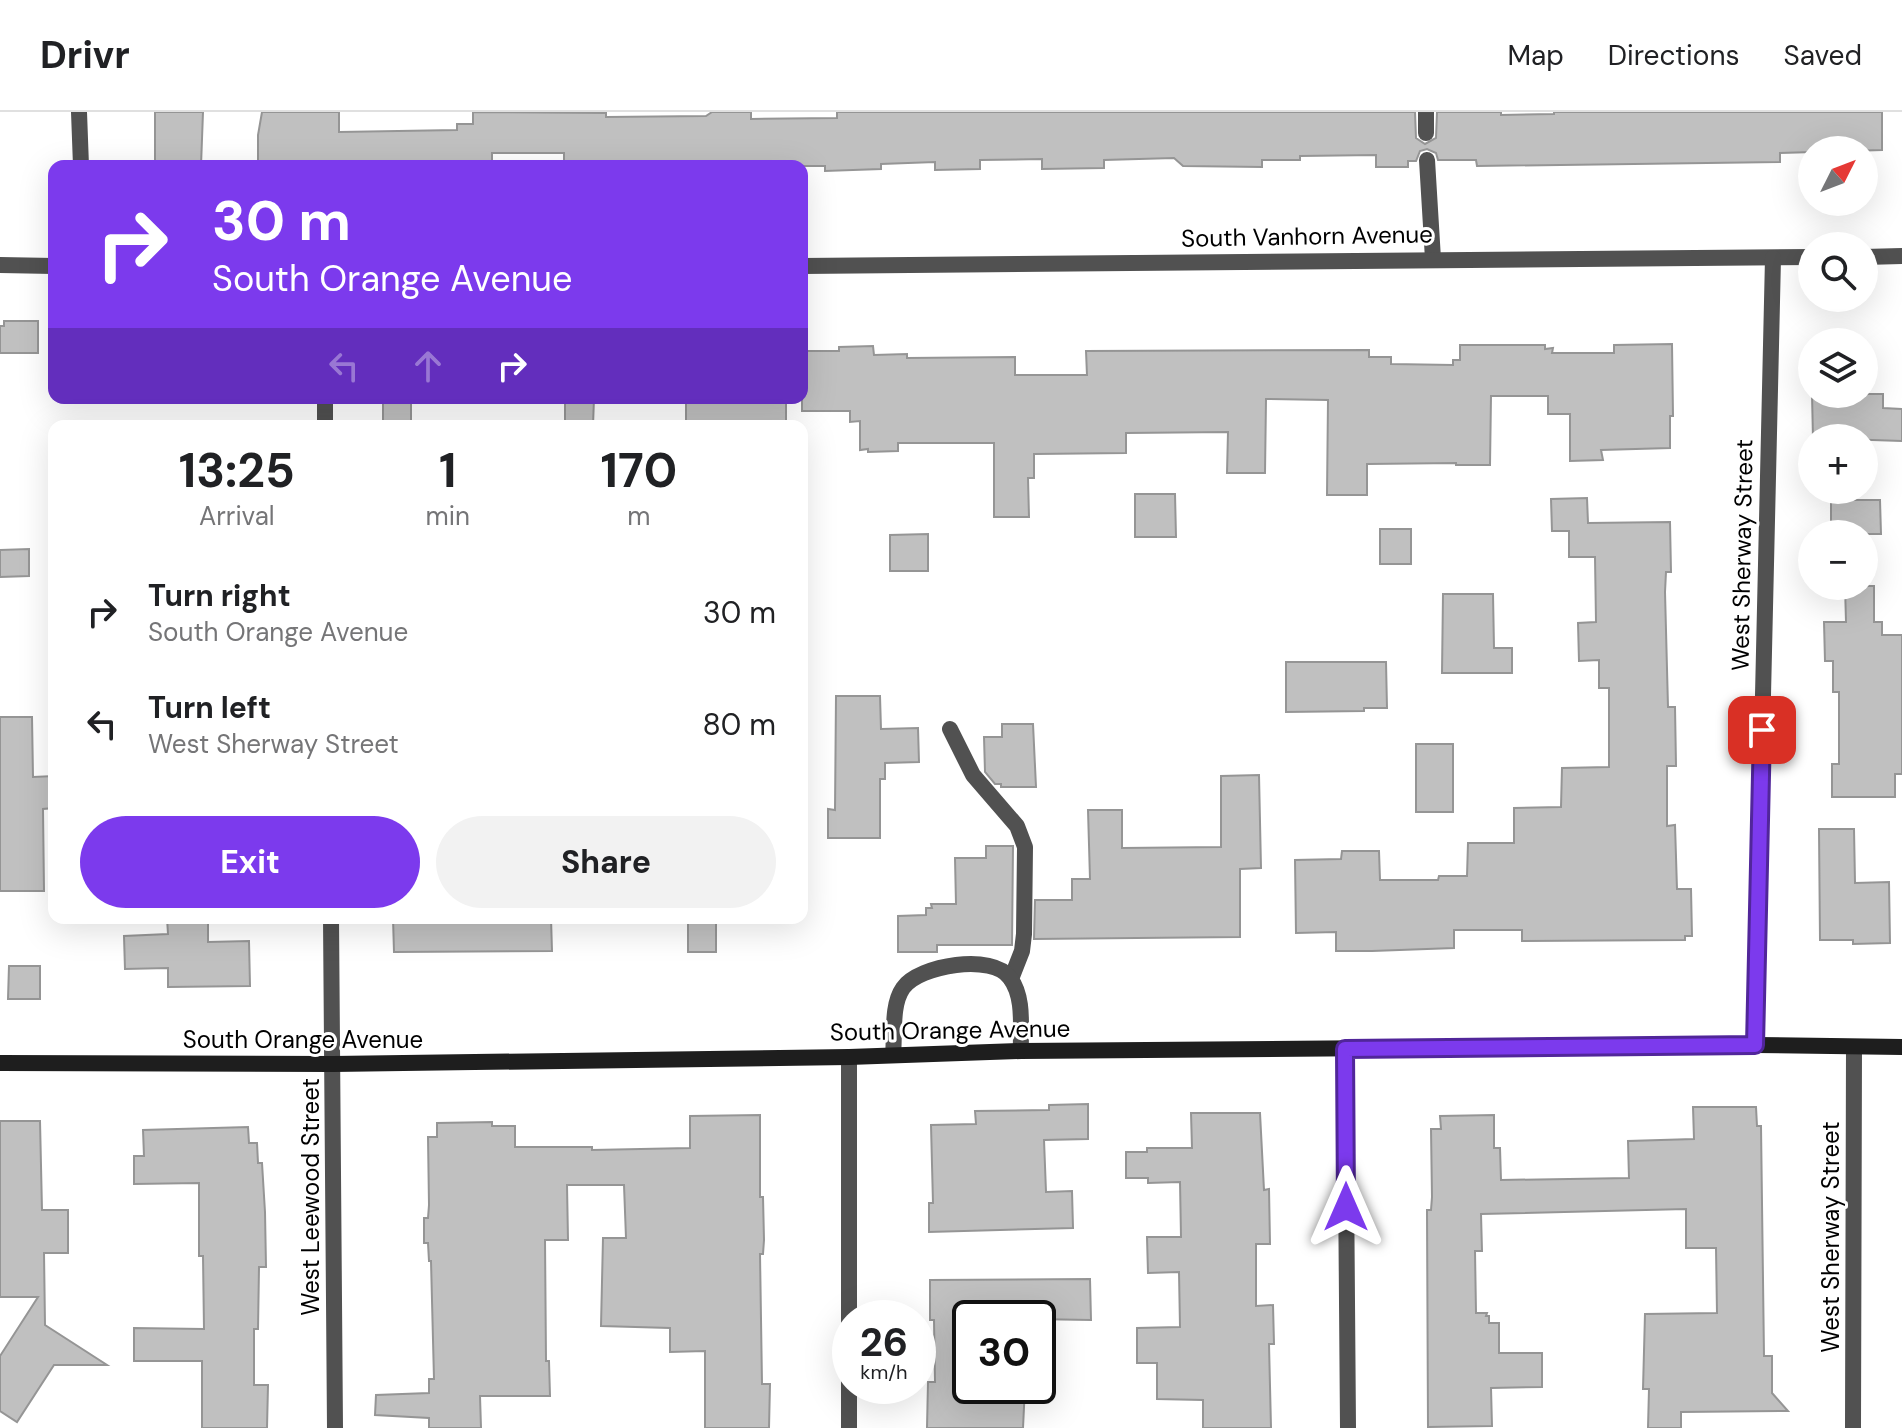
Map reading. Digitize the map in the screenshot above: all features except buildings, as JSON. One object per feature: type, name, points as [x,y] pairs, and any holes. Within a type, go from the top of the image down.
[{"type":"street","points":[[79,112],[81,160]]},
{"type":"street","points":[[1426,112],[1426,133]]},
{"type":"street","points":[[1427,160],[1433,259]]},
{"type":"street","points":[[1878,257],[1902,256]]},
{"type":"street","name":"South Vanhorn Avenue","points":[[808,266],[1798,257]]},
{"type":"street","name":"West Sherway Street","points":[[1755,1045],[1773,258]]},
{"type":"street","points":[[0,265],[48,266]]},
{"type":"street","points":[[950,729],[973,775],[1017,826],[1025,847],[1024,934],[1022,951],[1011,979]]},
{"type":"street","name":"West Leewood Street","points":[[331,924],[335,1428]]},
{"type":"street","points":[[893,1055],[897,1000],[902,989],[918,974],[949,967],[983,965],[998,968],[1011,979],[1019,1000],[1021,1051]]},
{"type":"street","name":"South Orange Avenue","points":[[0,1063],[333,1064],[849,1057],[1021,1051],[1755,1045],[1902,1047]]},
{"type":"street","name":"West Sherway Street","points":[[1853,1428],[1854,1047]]},
{"type":"street","points":[[1345,1049],[1348,1428]]},
{"type":"street","points":[[849,1057],[849,1428]]},
{"type":"route","points":[[1346,1207],[1345,1049],[1755,1045],[1762,730]]}]
